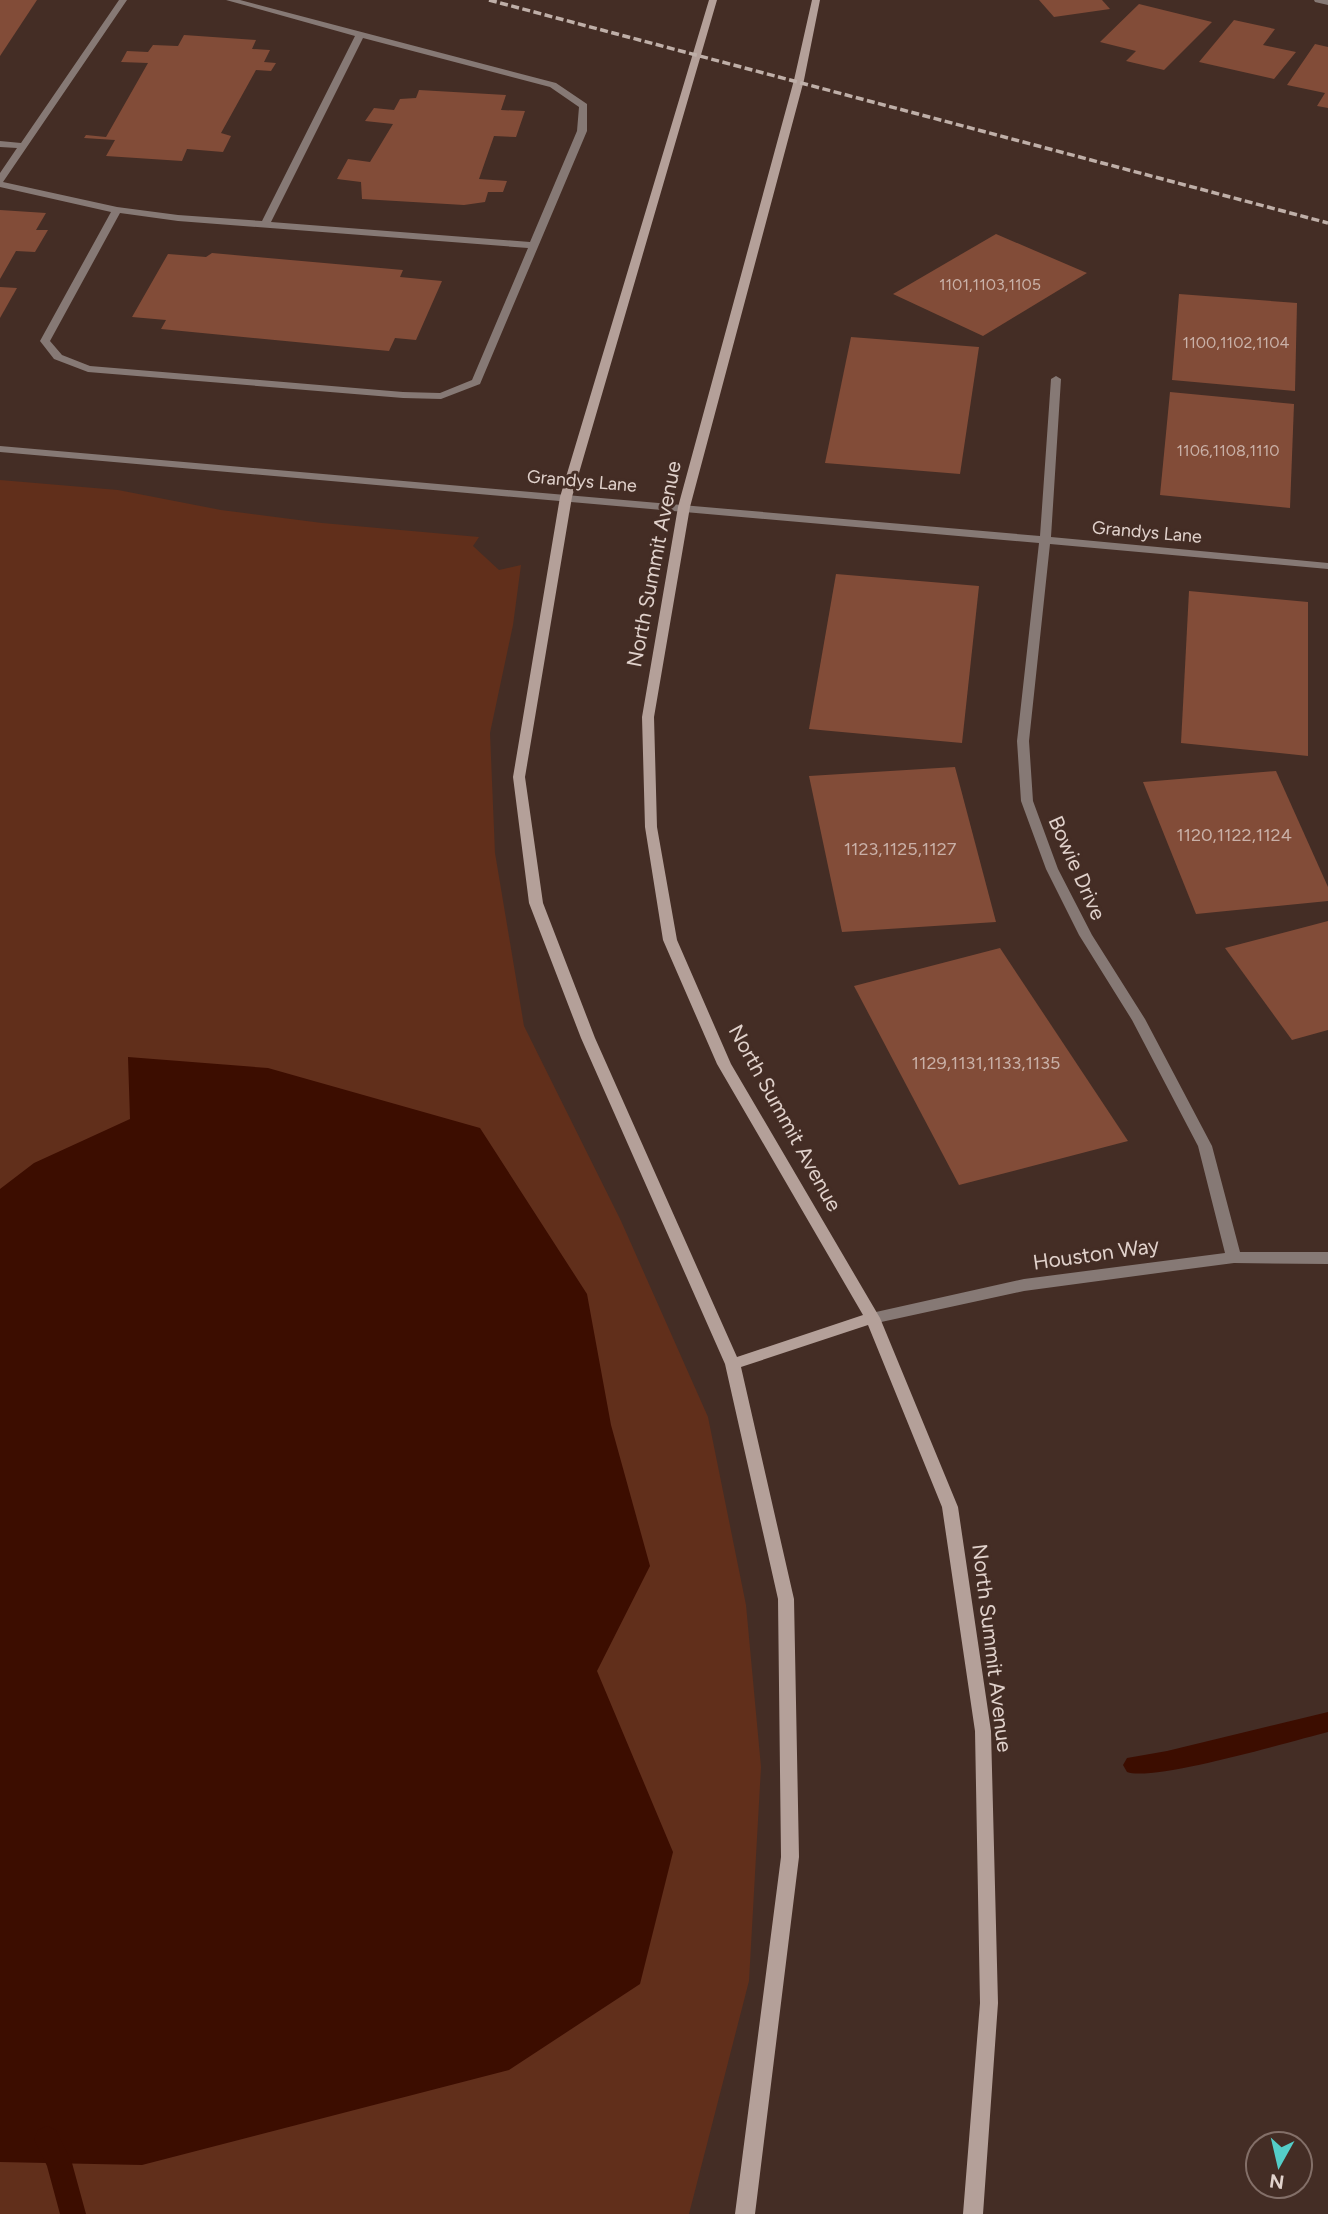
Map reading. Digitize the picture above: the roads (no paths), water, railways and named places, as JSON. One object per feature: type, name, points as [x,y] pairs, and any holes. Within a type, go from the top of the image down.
[{"type":"main road","points":[[713,0],[566,497],[519,777],[536,903],[588,1038],[733,1364],[786,1599],[790,1844],[745,2214]]},
{"type":"main road","name":"North Summit Avenue","points":[[816,0],[799,80],[684,507],[648,717],[652,827],[670,940],[724,1064],[872,1318],[950,1507],[983,1731],[989,2003],[973,2214]]},
{"type":"main road","points":[[733,1364],[872,1318]]},
{"type":"street","points":[[123,0],[0,182],[117,210],[265,225],[534,246]]},
{"type":"street","points":[[117,210],[45,341],[58,357],[88,369],[441,396],[476,382],[582,131],[584,106],[553,85],[230,0]]},
{"type":"street","points":[[1318,0],[1328,2]]},
{"type":"street","points":[[265,225],[360,35]]},
{"type":"street","points":[[0,144],[23,146]]},
{"type":"street","name":"Bowie Drive","points":[[1056,379],[1045,540],[1023,741],[1027,801],[1052,869],[1086,935],[1138,1019],[1205,1146],[1234,1257]]},
{"type":"street","name":"Grandys Lane","points":[[0,449],[684,507],[1328,566]]},
{"type":"street","name":"Houston Way","points":[[872,1318],[1024,1285],[1234,1257],[1328,1258]]},
{"type":"waterway","points":[[1135,1765],[1167,1761],[1328,1722]]},
{"type":"waterway","points":[[47,2139],[59,2163],[73,2214]]},
{"type":"railway","points":[[489,0],[1328,223]]}]
